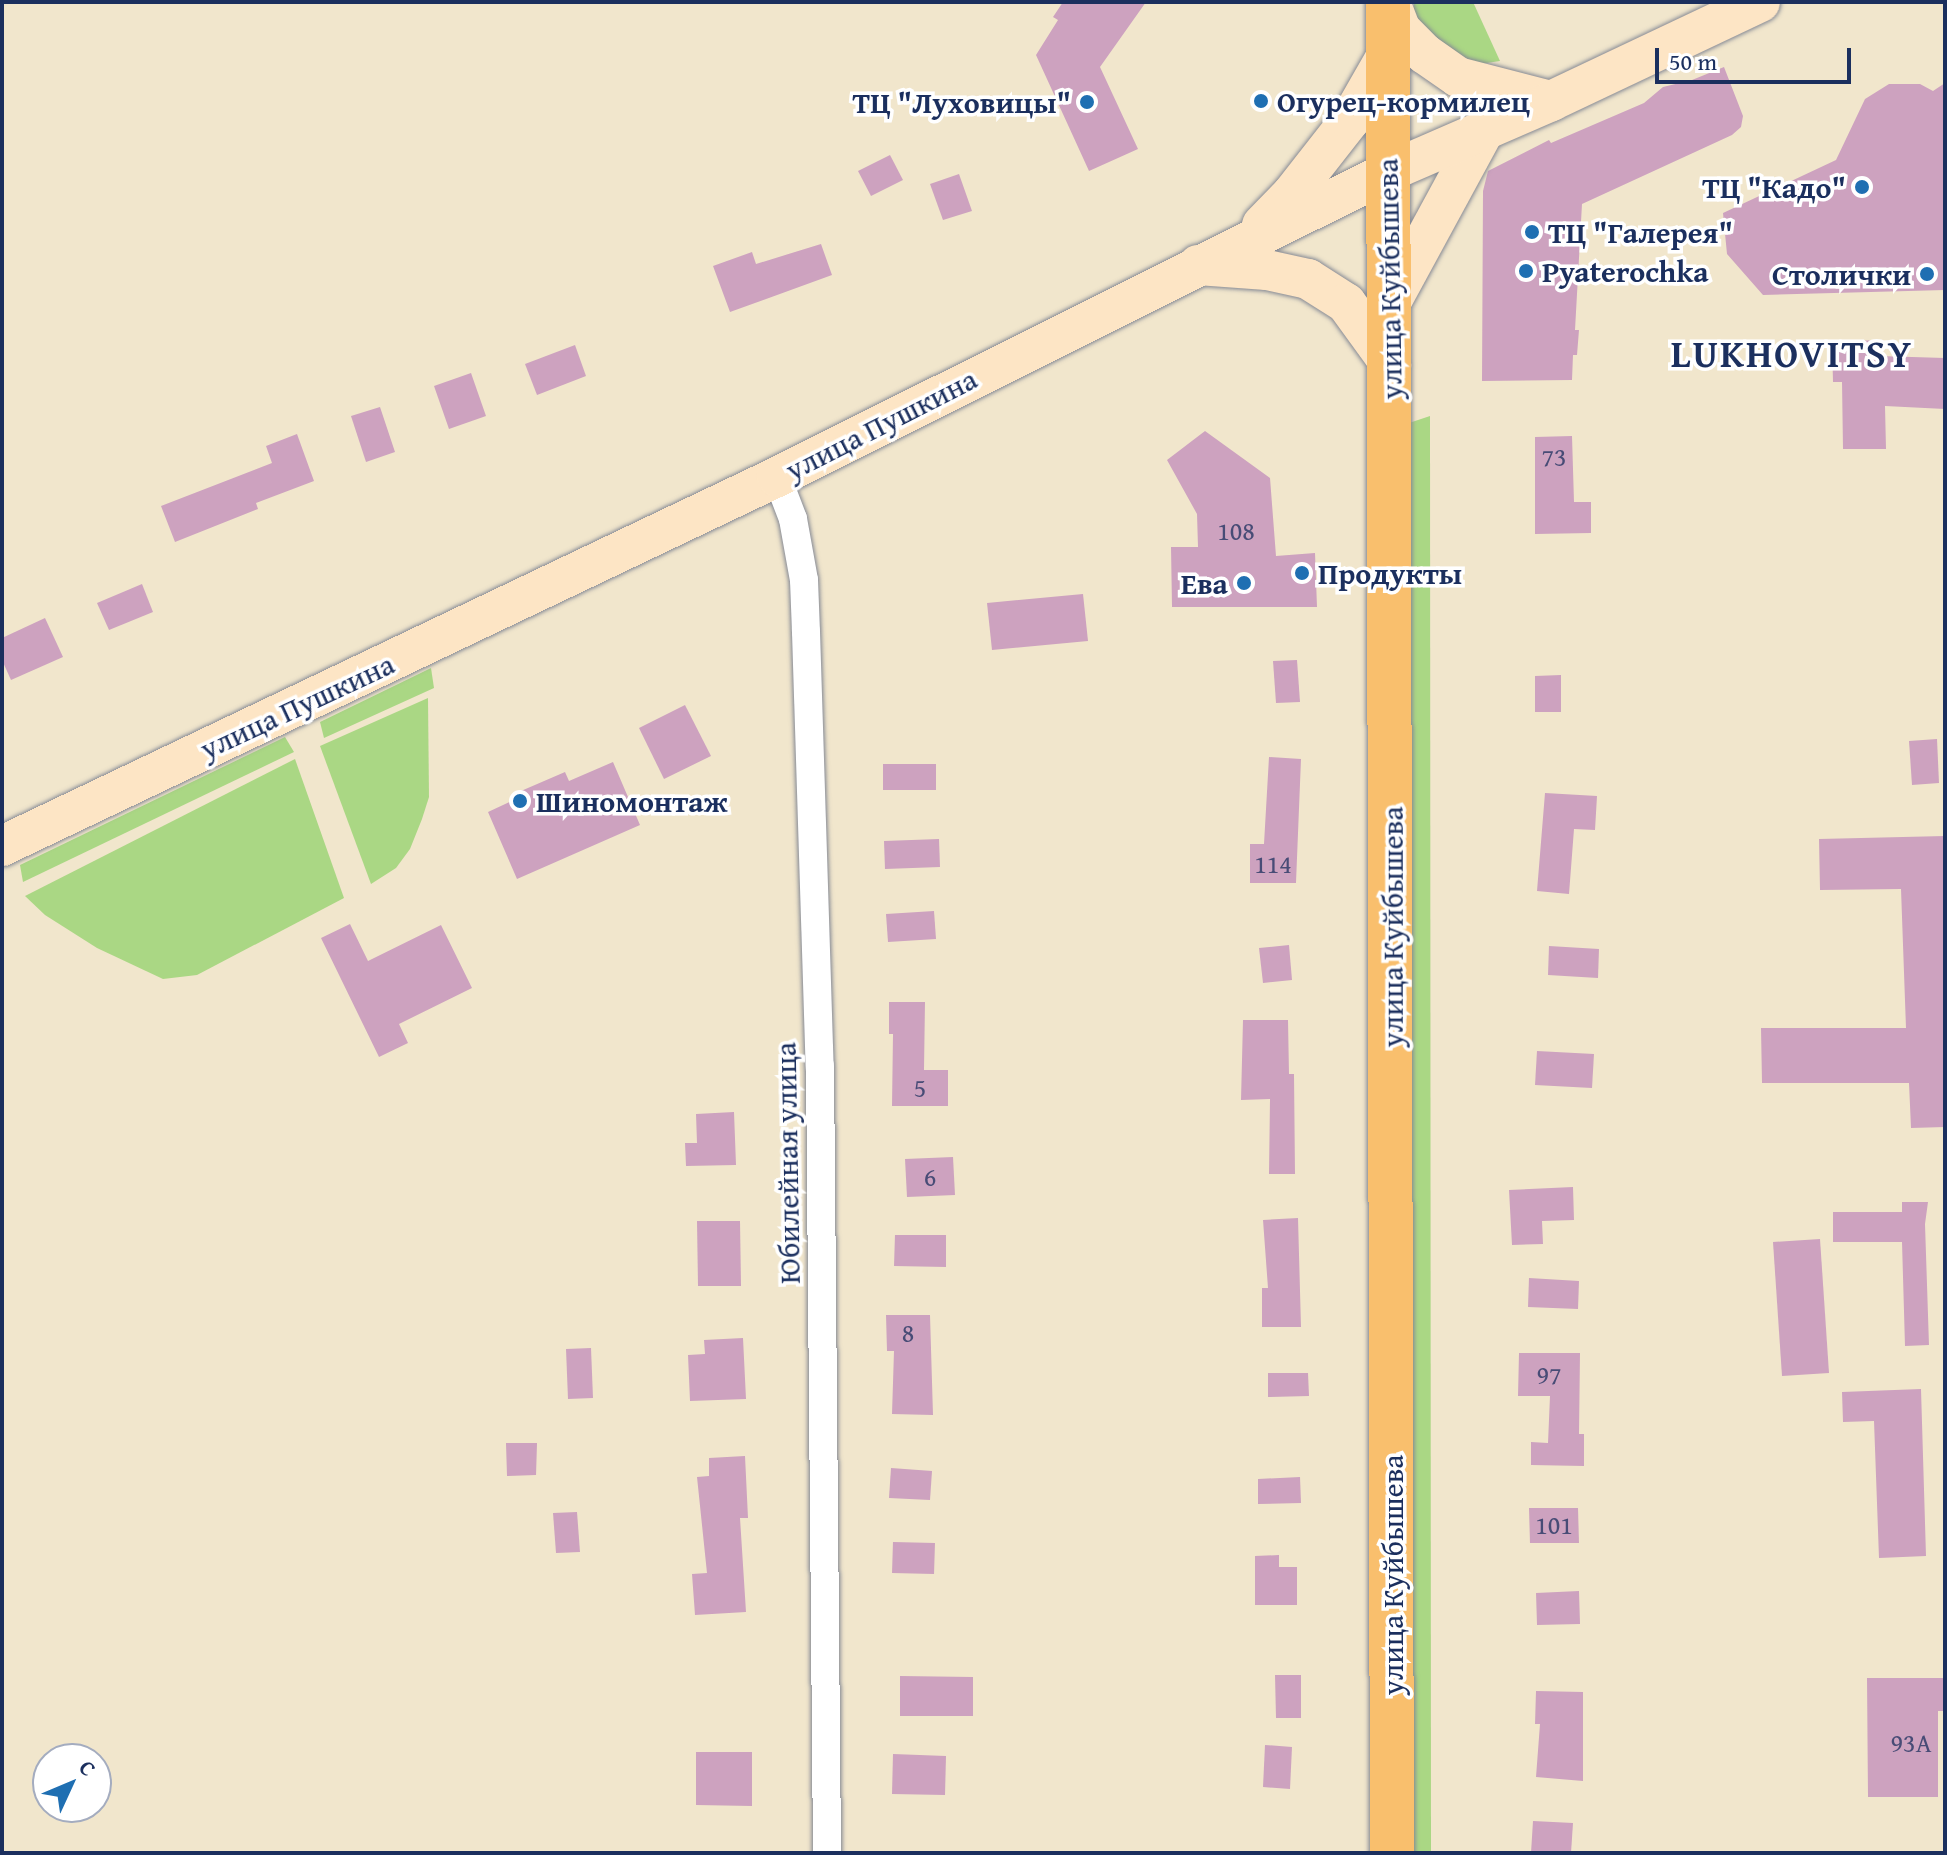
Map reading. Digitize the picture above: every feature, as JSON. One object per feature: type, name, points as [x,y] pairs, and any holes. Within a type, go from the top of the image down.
[{"type":"highway","name":"улица Куйбышева","points":[[1389,2],[1386,57],[1391,365],[1392,1853]]},
{"type":"main road","points":[[1389,2],[1401,30],[1425,54],[1458,77],[1551,101]]},
{"type":"main road","name":"улица Пушкина","points":[[2,846],[777,477],[1388,172],[1551,101],[1760,2]]},
{"type":"main road","points":[[1245,242],[1292,194],[1350,120],[1386,57]]},
{"type":"main road","points":[[1390,304],[1484,131]]},
{"type":"main road","points":[[1198,265],[1267,270],[1308,279],[1346,303],[1391,365]]},
{"type":"street","name":"Юбилейная улица","points":[[777,477],[793,519],[805,606],[820,1066],[827,1853]]},
{"type":"green space","points":[[1414,2],[1473,2],[1500,61],[1466,66],[1414,17]]},
{"type":"green space","points":[[1430,416],[1431,1853],[1409,1853],[1409,423]]},
{"type":"green space","points":[[431,668],[434,688],[324,738],[320,722]]},
{"type":"green space","points":[[428,698],[429,797],[410,849],[396,868],[371,884],[320,746]]},
{"type":"green space","points":[[285,737],[294,752],[23,882],[20,865]]},
{"type":"green space","points":[[295,759],[344,898],[197,975],[163,979],[97,948],[45,915],[25,896]]},
{"type":"building","name":"ТЦ \"Луховицы\"","points":[[1063,2],[1146,2],[1100,67],[1138,149],[1089,171],[1036,55],[1058,20],[1053,17]]},
{"type":"building","name":"ТЦ \"Галерея\"","points":[[1724,67],[1743,116],[1741,127],[1732,135],[1582,204],[1575,330],[1579,330],[1577,355],[1573,355],[1572,380],[1482,381],[1483,191],[1488,171],[1549,140],[1551,143],[1644,103],[1663,87]]},
{"type":"building","name":"ТЦ \"Кадо\"","points":[[1945,83],[1945,290],[1763,295],[1727,254],[1723,213],[1836,160],[1865,99],[1889,84],[1920,84],[1933,91]]},
{"type":"building","points":[[890,155],[903,180],[871,196],[858,171]]},
{"type":"building","points":[[959,174],[972,211],[943,220],[930,184]]},
{"type":"building","points":[[821,244],[832,275],[730,312],[713,266],[752,252],[756,264]]},
{"type":"building","points":[[1878,340],[1879,356],[1945,358],[1945,409],[1885,406],[1886,449],[1843,449],[1842,382],[1833,382],[1832,342]]},
{"type":"building","points":[[575,345],[586,376],[537,395],[525,364]]},
{"type":"building","points":[[471,373],[486,416],[449,429],[434,386]]},
{"type":"building","points":[[380,407],[395,452],[366,462],[351,416]]},
{"type":"building","points":[[1205,431],[1270,478],[1276,556],[1315,553],[1317,607],[1172,607],[1171,547],[1198,547],[1197,514],[1167,460]]},
{"type":"building","points":[[297,434],[314,481],[256,503],[258,509],[175,542],[161,506],[272,463],[266,446]]},
{"type":"building","points":[[1572,436],[1574,502],[1591,502],[1591,533],[1535,534],[1535,437]]},
{"type":"building","points":[[142,584],[153,612],[109,630],[97,603]]},
{"type":"building","points":[[1083,594],[1088,641],[992,650],[987,603]]},
{"type":"building","points":[[45,618],[63,657],[11,680],[2,660],[2,638]]},
{"type":"building","points":[[1297,660],[1300,702],[1276,703],[1273,661]]},
{"type":"building","points":[[1561,675],[1561,712],[1535,712],[1535,676]]},
{"type":"building","points":[[685,705],[711,756],[664,779],[639,728]]},
{"type":"building","points":[[1937,739],[1939,783],[1912,785],[1909,741]]},
{"type":"building","points":[[1269,757],[1301,759],[1296,883],[1250,883],[1250,844],[1264,844]]},
{"type":"building","points":[[613,762],[640,825],[517,879],[488,812],[514,800],[514,794],[565,772],[569,781]]},
{"type":"building","points":[[883,764],[936,764],[936,790],[883,790]]},
{"type":"building","points":[[1545,793],[1597,796],[1595,830],[1574,829],[1569,894],[1537,891]]},
{"type":"building","points":[[1945,836],[1945,1127],[1911,1128],[1909,1083],[1762,1083],[1761,1028],[1906,1028],[1901,889],[1820,890],[1819,839]]},
{"type":"building","points":[[939,839],[940,867],[885,869],[884,841]]},
{"type":"building","points":[[934,911],[936,939],[888,942],[886,914]]},
{"type":"building","points":[[350,924],[368,961],[441,925],[472,988],[399,1024],[408,1043],[379,1057],[321,938]]},
{"type":"building","points":[[1289,945],[1292,980],[1263,983],[1259,948]]},
{"type":"building","points":[[1549,946],[1599,949],[1598,978],[1548,975]]},
{"type":"building","points":[[889,1002],[925,1002],[924,1070],[948,1070],[948,1106],[892,1106],[893,1034],[889,1034]]},
{"type":"building","points":[[1243,1020],[1288,1020],[1289,1074],[1294,1074],[1295,1174],[1269,1174],[1270,1099],[1241,1100]]},
{"type":"building","points":[[1537,1051],[1594,1054],[1592,1088],[1535,1085]]},
{"type":"building","points":[[734,1112],[736,1165],[686,1166],[685,1143],[697,1143],[696,1114]]},
{"type":"building","points":[[953,1157],[955,1195],[907,1197],[905,1159]]},
{"type":"building","points":[[1573,1187],[1574,1220],[1542,1221],[1543,1244],[1512,1245],[1509,1190]]},
{"type":"building","points":[[1902,1202],[1928,1202],[1925,1224],[1929,1345],[1905,1346],[1902,1242],[1833,1242],[1833,1212],[1902,1212]]},
{"type":"building","points":[[1298,1218],[1301,1327],[1262,1327],[1262,1288],[1268,1288],[1263,1220]]},
{"type":"building","points":[[697,1221],[740,1221],[741,1286],[698,1286]]},
{"type":"building","points":[[895,1235],[946,1235],[946,1267],[894,1266]]},
{"type":"building","points":[[1820,1239],[1829,1373],[1782,1376],[1773,1242]]},
{"type":"building","points":[[1529,1278],[1579,1281],[1578,1309],[1528,1307]]},
{"type":"building","points":[[886,1315],[930,1315],[933,1415],[892,1414],[894,1351],[887,1351]]},
{"type":"building","points":[[743,1338],[746,1399],[690,1401],[688,1355],[705,1354],[704,1340]]},
{"type":"building","points":[[591,1348],[593,1398],[568,1399],[566,1349]]},
{"type":"building","points":[[1519,1353],[1580,1353],[1579,1434],[1584,1434],[1584,1466],[1531,1465],[1531,1442],[1548,1443],[1550,1396],[1518,1396]]},
{"type":"building","points":[[1268,1373],[1308,1373],[1309,1396],[1268,1397]]},
{"type":"building","points":[[1921,1389],[1926,1556],[1879,1558],[1874,1421],[1843,1422],[1842,1392]]},
{"type":"building","points":[[506,1443],[537,1443],[536,1475],[507,1476]]},
{"type":"building","points":[[745,1456],[748,1518],[740,1518],[746,1612],[695,1615],[692,1574],[707,1573],[697,1477],[709,1476],[709,1458]]},
{"type":"building","points":[[891,1468],[932,1471],[930,1500],[889,1498]]},
{"type":"building","points":[[1300,1477],[1301,1503],[1258,1504],[1258,1479]]},
{"type":"building","points":[[1529,1508],[1578,1508],[1579,1543],[1530,1543]]},
{"type":"building","points":[[577,1512],[580,1552],[556,1553],[553,1513]]},
{"type":"building","points":[[893,1542],[935,1543],[934,1574],[892,1573]]},
{"type":"building","points":[[1279,1555],[1279,1567],[1297,1567],[1297,1605],[1255,1605],[1255,1556]]},
{"type":"building","points":[[1579,1591],[1580,1624],[1537,1625],[1536,1593]]},
{"type":"building","points":[[1275,1675],[1301,1675],[1301,1718],[1276,1718]]},
{"type":"building","points":[[900,1676],[973,1677],[973,1716],[900,1716]]},
{"type":"building","points":[[1867,1678],[1945,1678],[1945,1711],[1938,1711],[1938,1797],[1868,1797]]},
{"type":"building","points":[[1536,1691],[1583,1692],[1583,1781],[1536,1777],[1540,1724],[1535,1724]]},
{"type":"building","points":[[1265,1745],[1292,1747],[1290,1789],[1263,1787]]},
{"type":"building","points":[[696,1752],[752,1752],[752,1806],[696,1805]]},
{"type":"building","points":[[893,1754],[946,1756],[945,1795],[892,1794]]},
{"type":"building","points":[[1533,1821],[1573,1823],[1571,1853],[1531,1853]]},
{"type":"place","name":"Огурец-кормилец","points":[[1261,101]]},
{"type":"place","name":"ТЦ \"Луховицы\"","points":[[1087,102]]},
{"type":"place","name":"ТЦ \"Кадо\"","points":[[1862,187]]},
{"type":"place","name":"ТЦ \"Галерея\"","points":[[1532,232]]},
{"type":"place","name":"Pyaterochka","points":[[1526,271]]},
{"type":"place","name":"Столички","points":[[1927,274]]},
{"type":"place","name":"Продукты","points":[[1302,573]]},
{"type":"place","name":"Ева","points":[[1244,583]]},
{"type":"place","name":"Шиномонтаж","points":[[520,801]]},
{"type":"district","name":"LUKHOVITSY","points":[[1792,354]]}]
